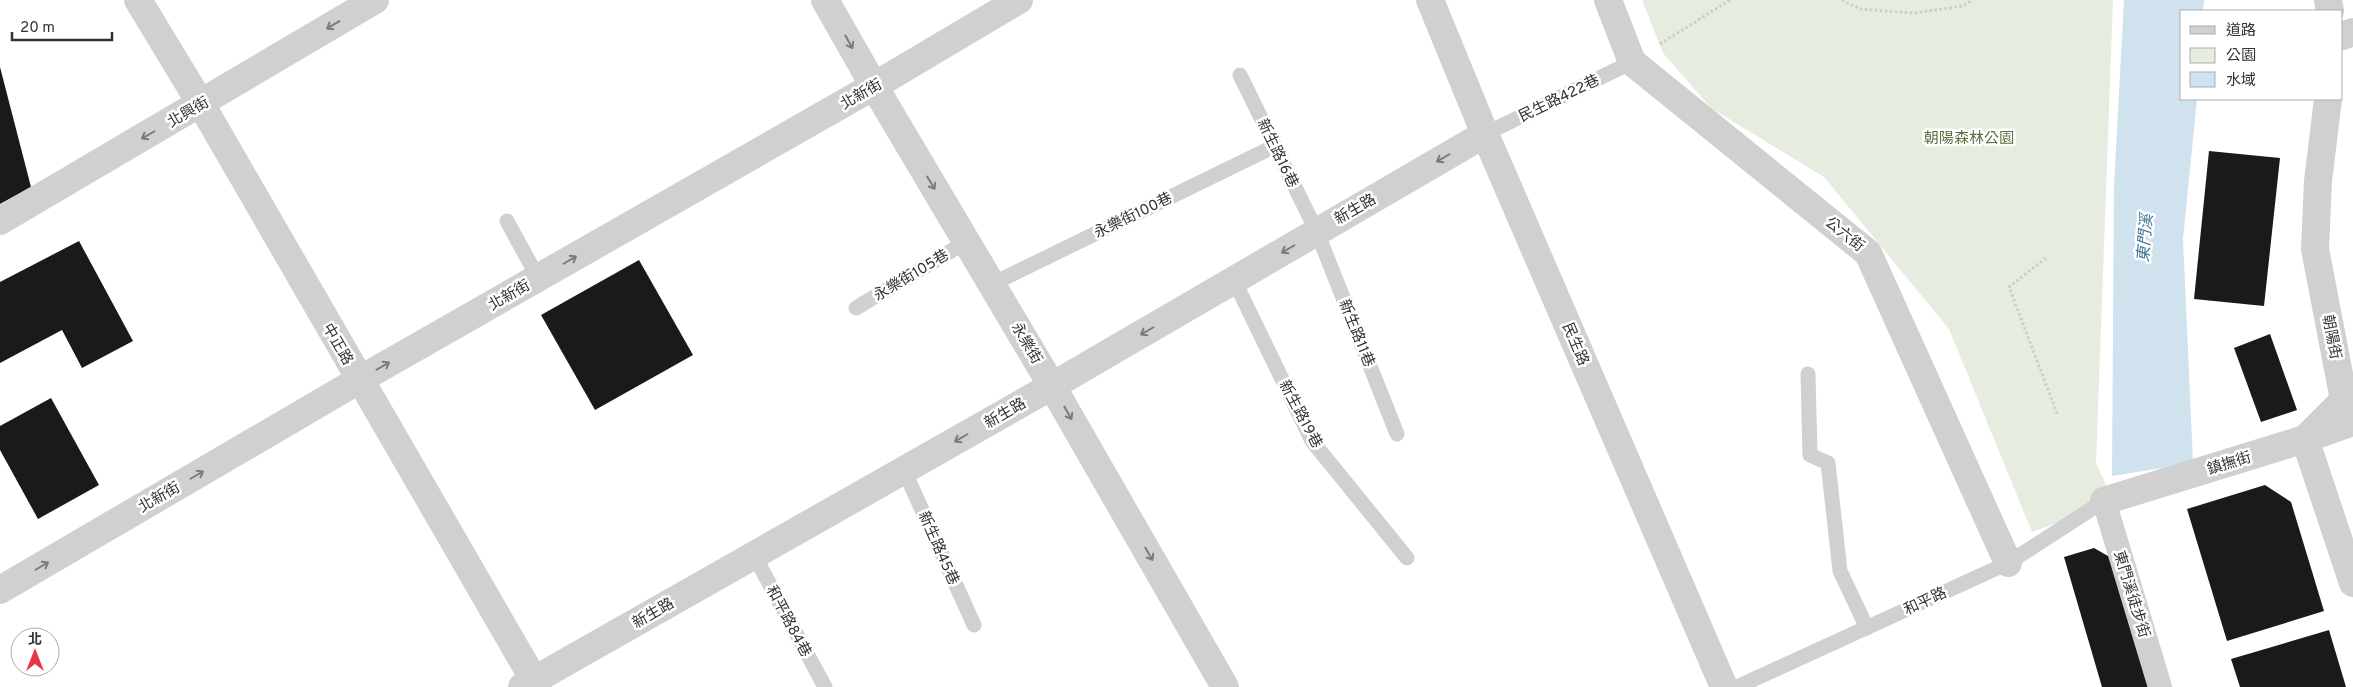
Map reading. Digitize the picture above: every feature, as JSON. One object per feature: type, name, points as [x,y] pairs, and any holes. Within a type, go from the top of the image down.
[{"type":"street","name":"中正路","points":[[138,0],[201,104],[532,685]]},
{"type":"street","name":"北興街","points":[[0,221],[375,0]]},
{"type":"street","name":"永樂街","points":[[825,0],[1052,386],[1225,687]]},
{"type":"street","name":"北新街","points":[[0,590],[359,380],[874,86],[1019,0]]},
{"type":"street","name":"民生路","points":[[1430,0],[1485,134],[1724,687]]},
{"type":"street","name":"公六街","points":[[1608,0],[1632,62],[1868,253],[2008,563]]},
{"type":"street","name":"朝陽街","points":[[2305,439],[2344,400],[2315,249],[2318,181],[2328,100]]},
{"type":"street","name":"新生路","points":[[532,685],[1485,134]]},
{"type":"street","name":"鎮撫街","points":[[2104,501],[2305,439],[2353,422]]},
{"type":"street","points":[[2305,439],[2353,583]]},
{"type":"street","name":"東門溪徒步街","points":[[2104,501],[2160,687]]},
{"type":"lane","name":"民生路422巷","points":[[1485,134],[1632,62]]},
{"type":"lane","name":"新生路16巷","points":[[1240,75],[1317,232]]},
{"type":"lane","name":"永樂街100巷","points":[[992,284],[1275,146]]},
{"type":"lane","points":[[507,221],[538,278]]},
{"type":"lane","name":"新生路11巷","points":[[1317,232],[1397,434]]},
{"type":"lane","name":"永樂街105巷","points":[[856,308],[966,242]]},
{"type":"lane","name":"新生路19巷","points":[[1234,280],[1312,441],[1407,558]]},
{"type":"lane","points":[[1808,374],[1810,455],[1828,463],[1840,571],[1867,628]]},
{"type":"lane","name":"新生路45巷","points":[[904,470],[974,625]]},
{"type":"lane","name":"和平路","points":[[1737,687],[2008,563],[2104,501]]},
{"type":"lane","name":"和平路84巷","points":[[754,555],[825,687]]},
{"type":"path","points":[[1632,62],[1730,0]]},
{"type":"path","points":[[1842,0],[1860,9],[1913,13],[1963,6],[1973,0]]},
{"type":"path","points":[[2046,258],[2009,286],[2058,416]]},
{"type":"green space","name":"朝陽森林公園","points":[[1642,0],[2113,0],[2096,463],[2114,502],[2032,532],[1949,329],[1824,177],[1711,108],[1663,53]]},
{"type":"water","name":"東門溪","points":[[2124,0],[2204,0],[2203,10],[2180,10],[2180,100],[2197,100],[2183,239],[2193,463],[2112,476],[2114,186]]},
{"type":"building","points":[[0,67],[31,187],[0,204]]},
{"type":"building","points":[[2209,151],[2280,158],[2264,306],[2194,299]]},
{"type":"building","points":[[79,241],[133,341],[82,368],[62,330],[0,363],[0,282]]},
{"type":"building","points":[[639,260],[693,355],[595,410],[541,315]]},
{"type":"building","points":[[2270,334],[2297,410],[2261,422],[2234,348]]},
{"type":"building","points":[[51,398],[99,485],[38,519],[0,450],[0,426]]},
{"type":"building","points":[[2265,485],[2291,502],[2324,611],[2227,641],[2187,509]]},
{"type":"building","points":[[2094,548],[2115,560],[2152,687],[2102,687],[2064,557]]},
{"type":"building","points":[[2329,630],[2346,687],[2240,687],[2231,659]]}]
